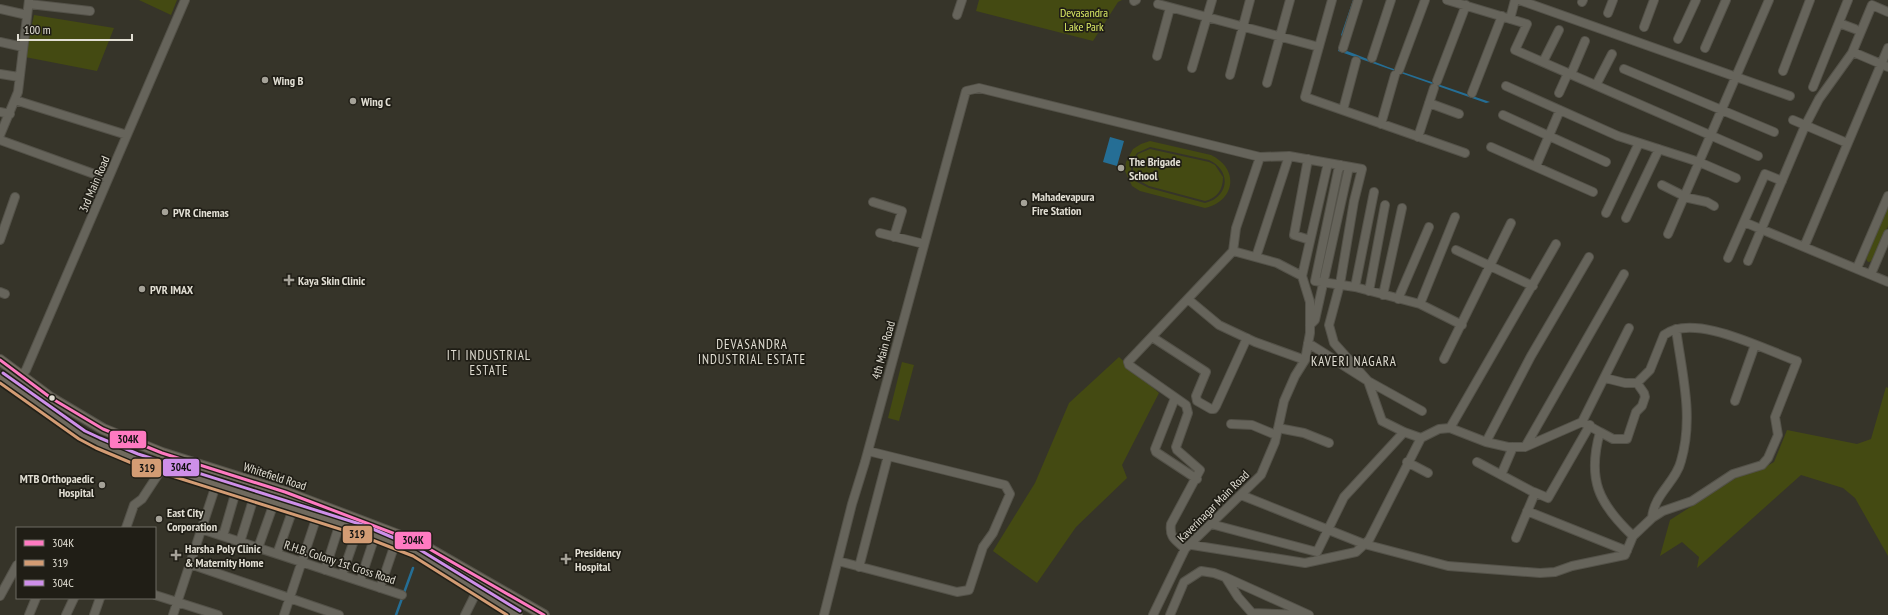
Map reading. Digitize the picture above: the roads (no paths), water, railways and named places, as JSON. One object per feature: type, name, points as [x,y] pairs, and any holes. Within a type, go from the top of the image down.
[{"type":"main road","name":"Whitefield Road","points":[[0,360],[51,398],[86,420],[127,440],[211,469],[285,492],[419,543],[544,615]]},
{"type":"main road","points":[[0,377],[82,435],[114,451],[236,492],[293,508],[358,529],[415,552],[517,615]]},
{"type":"main road","points":[[472,588],[475,575]]},
{"type":"street","name":"3rd Main Road","points":[[22,375],[26,370],[185,0]]},
{"type":"street","points":[[957,15],[962,0]]},
{"type":"street","points":[[1192,68],[1212,0]]},
{"type":"street","points":[[1230,75],[1250,0]]},
{"type":"street","points":[[1266,83],[1290,0]]},
{"type":"street","points":[[1332,0],[1305,97],[1465,153]]},
{"type":"street","points":[[1343,48],[1358,0]]},
{"type":"street","points":[[1372,58],[1391,0]]},
{"type":"street","points":[[1381,124],[1397,72],[1425,0]]},
{"type":"street","points":[[1447,0],[1527,24],[1515,50],[1758,156]]},
{"type":"street","points":[[1472,93],[1515,0]]},
{"type":"street","points":[[1519,0],[1534,2],[1790,96]]},
{"type":"street","points":[[1608,13],[1613,0]]},
{"type":"street","points":[[1644,27],[1654,0]]},
{"type":"street","points":[[1678,39],[1696,0]]},
{"type":"street","points":[[1705,48],[1726,0]]},
{"type":"street","points":[[1668,234],[1769,0]]},
{"type":"street","points":[[1783,71],[1810,0]]},
{"type":"street","points":[[1813,87],[1848,0]]},
{"type":"street","points":[[0,135],[15,100],[29,2],[90,11]]},
{"type":"street","points":[[1158,4],[1319,47]]},
{"type":"street","points":[[1418,137],[1435,85],[1466,5]]},
{"type":"street","points":[[1748,261],[1805,126],[1819,99],[1847,63],[1872,5],[1888,12]]},
{"type":"street","points":[[1157,56],[1170,8]]},
{"type":"street","points":[[0,9],[27,15]]},
{"type":"street","points":[[1839,23],[1855,29]]},
{"type":"street","points":[[1543,62],[1559,30]]},
{"type":"street","points":[[0,42],[23,47]]},
{"type":"street","points":[[1559,93],[1585,42]]},
{"type":"street","points":[[1804,247],[1847,144],[1885,65],[1888,48]]},
{"type":"street","points":[[1853,52],[1885,65]]},
{"type":"street","points":[[1596,85],[1612,54]]},
{"type":"street","points":[[1343,110],[1356,61]]},
{"type":"street","points":[[1624,69],[1774,132]]},
{"type":"street","points":[[0,74],[19,77]]},
{"type":"street","points":[[1506,86],[1618,136],[1699,162],[1736,178]]},
{"type":"street","name":"4th Main Road","points":[[824,615],[852,504],[966,91],[979,88],[1260,157]]},
{"type":"street","points":[[15,100],[128,135]]},
{"type":"street","points":[[1429,104],[1460,114]]},
{"type":"street","points":[[1536,166],[1560,110]]},
{"type":"street","points":[[0,112],[10,114]]},
{"type":"street","points":[[1503,115],[1606,162]]},
{"type":"street","points":[[1793,120],[1847,144]]},
{"type":"street","points":[[0,140],[108,179]]},
{"type":"street","points":[[1606,213],[1639,143]]},
{"type":"street","points":[[1491,147],[1593,192]]},
{"type":"street","points":[[1626,218],[1659,149]]},
{"type":"street","points":[[1256,256],[1289,156]]},
{"type":"street","points":[[1421,438],[1404,432],[1382,421],[1368,381],[1334,343],[1329,325],[1340,284],[1354,201],[1362,169],[1289,156],[1260,157],[1236,228],[1233,251],[1130,360],[1129,365],[1186,405],[1188,413],[1177,450],[1198,466],[1200,470],[1171,524],[1170,535],[1188,547],[1305,563],[1356,552],[1369,540],[1407,462],[1421,438],[1439,429],[1450,428],[1486,442],[1513,447],[1525,447],[1586,423]]},
{"type":"street","points":[[1308,159],[1294,235],[1310,240]]},
{"type":"street","points":[[1233,251],[1256,256],[1277,263],[1302,276],[1328,163]]},
{"type":"street","points":[[1340,165],[1315,281],[1355,287],[1420,304],[1462,325]]},
{"type":"street","points":[[1329,325],[1312,323],[1324,283],[1349,167]]},
{"type":"street","points":[[1728,258],[1765,174],[1782,181]]},
{"type":"street","points":[[1662,186],[1684,197],[1707,202],[1714,206]]},
{"type":"street","points":[[1355,287],[1374,192]]},
{"type":"street","points":[[1333,195],[1354,201]]},
{"type":"street","points":[[1857,268],[1888,196]]},
{"type":"street","points":[[0,240],[15,197]]},
{"type":"street","points":[[873,202],[902,211],[894,237]]},
{"type":"street","points":[[1369,291],[1385,205]]},
{"type":"street","points":[[1383,295],[1402,208]]},
{"type":"street","points":[[1420,304],[1455,217]]},
{"type":"street","points":[[1744,222],[1888,282]]},
{"type":"street","points":[[1444,359],[1511,223]]},
{"type":"street","points":[[1398,299],[1429,227]]},
{"type":"street","points":[[880,233],[924,244]]},
{"type":"street","points":[[1871,274],[1888,234]]},
{"type":"street","points":[[1450,428],[1498,342],[1533,286],[1556,244]]},
{"type":"street","points":[[1456,250],[1533,286]]},
{"type":"street","points":[[1486,442],[1531,356],[1589,257]]},
{"type":"street","points":[[1525,447],[1624,274]]},
{"type":"street","name":"Kaverinagar Main Road","points":[[1153,615],[1188,547],[1261,475],[1277,431],[1284,400],[1305,360],[1312,323],[1310,302],[1302,276]]},
{"type":"street","points":[[1188,300],[1219,325],[1247,338],[1305,360]]},
{"type":"street","points":[[1477,462],[1548,498],[1586,423],[1605,378],[1629,328]]},
{"type":"street","points":[[1241,494],[1364,544],[1448,566],[1540,573],[1555,572],[1572,566],[1625,555],[1633,536],[1652,518],[1664,511],[1692,501],[1732,474],[1762,465],[1768,458],[1778,435],[1775,417],[1797,361],[1723,332],[1707,329],[1676,329],[1664,334],[1650,370],[1637,383],[1625,384],[1605,378]]},
{"type":"street","points":[[1652,518],[1657,500],[1678,470],[1682,460],[1688,428],[1687,404],[1676,329]]},
{"type":"street","points":[[1152,337],[1206,372],[1196,396],[1197,401],[1211,409],[1214,409],[1216,406],[1247,338]]},
{"type":"street","points":[[1308,343],[1368,381],[1422,411]]},
{"type":"street","points":[[1735,401],[1755,345]]},
{"type":"street","points":[[1586,423],[1613,439],[1626,439],[1636,412],[1642,406],[1645,396],[1637,383]]},
{"type":"street","points":[[1175,398],[1155,449],[1156,452],[1196,479]]},
{"type":"street","points":[[1231,424],[1252,425],[1277,431],[1304,433],[1329,443]]},
{"type":"street","points":[[1211,524],[1317,552],[1344,497],[1404,432]]},
{"type":"street","points":[[1600,432],[1595,458],[1595,482],[1610,512],[1633,536]]},
{"type":"street","points":[[1501,475],[1513,447]]},
{"type":"street","points":[[838,561],[957,592],[969,590],[983,547],[994,533],[1010,494],[1005,485],[868,450]]},
{"type":"street","points":[[859,567],[888,456]]},
{"type":"street","points":[[1407,462],[1428,474]]},
{"type":"street","points":[[126,527],[134,505],[142,499],[163,467]]},
{"type":"street","points":[[173,615],[216,485]]},
{"type":"street","points":[[223,536],[236,492]]},
{"type":"street","points":[[1516,538],[1534,492]]},
{"type":"street","points":[[240,542],[254,497]]},
{"type":"street","points":[[258,548],[274,503]]},
{"type":"street","points":[[278,554],[293,508]]},
{"type":"street","points":[[1527,511],[1627,551]]},
{"type":"street","points":[[284,615],[317,516]]},
{"type":"street","points":[[325,570],[340,523]]},
{"type":"street","name":"R.H.B. Colony 1st Cross Road","points":[[201,529],[402,595]]},
{"type":"street","points":[[342,575],[358,529]]},
{"type":"street","points":[[360,581],[375,536]]},
{"type":"street","points":[[380,588],[395,544]]},
{"type":"street","points":[[190,564],[339,615]]},
{"type":"street","points":[[0,596],[16,567]]},
{"type":"street","points":[[1170,615],[1184,582],[1201,571],[1214,573],[1225,577],[1308,615]]},
{"type":"street","points":[[1225,577],[1238,597],[1252,613],[1308,615]]},
{"type":"street","points":[[465,615],[472,588]]},
{"type":"street","points":[[156,595],[218,615]]},
{"type":"street","points":[[29,615],[36,599]]},
{"type":"street","points":[[66,615],[74,599]]},
{"type":"street","points":[[94,615],[100,599]]},
{"type":"water","points":[[1353,0],[1355,0],[1342,49],[1388,67],[1490,102],[1486,103],[1338,51],[1343,37],[1341,35]]},
{"type":"water","points":[[1110,137],[1124,141],[1117,166],[1103,162]]},
{"type":"waterway","points":[[396,615],[413,568]]},
{"type":"place","name":"Wing B","points":[[265,80]]},
{"type":"place","name":"Wing C","points":[[353,101]]},
{"type":"place","name":"The Brigade School","points":[[1121,168]]},
{"type":"place","name":"Mahadevapura Fire Station","points":[[1024,203]]},
{"type":"place","name":"PVR Cinemas","points":[[165,212]]},
{"type":"place","name":"Kaya Skin Clinic","points":[[289,280]]},
{"type":"place","name":"PVR IMAX","points":[[142,289]]},
{"type":"place","name":"MTB Orthopaedic Hospital","points":[[102,485]]},
{"type":"place","name":"East City Corporation","points":[[159,519]]},
{"type":"place","name":"Harsha Poly Clinic & Maternity Home","points":[[176,555]]},
{"type":"place","name":"Presidency Hospital","points":[[566,559]]},
{"type":"district","name":"DEVASANDRA INDUSTRIAL ESTATE","points":[[752,352]]},
{"type":"district","name":"KAVERI NAGARA","points":[[1354,361]]},
{"type":"district","name":"ITI INDUSTRIAL ESTATE","points":[[489,362]]},
{"type":"park label","name":"Devasandra Lake Park","points":[[1084,19]]}]
